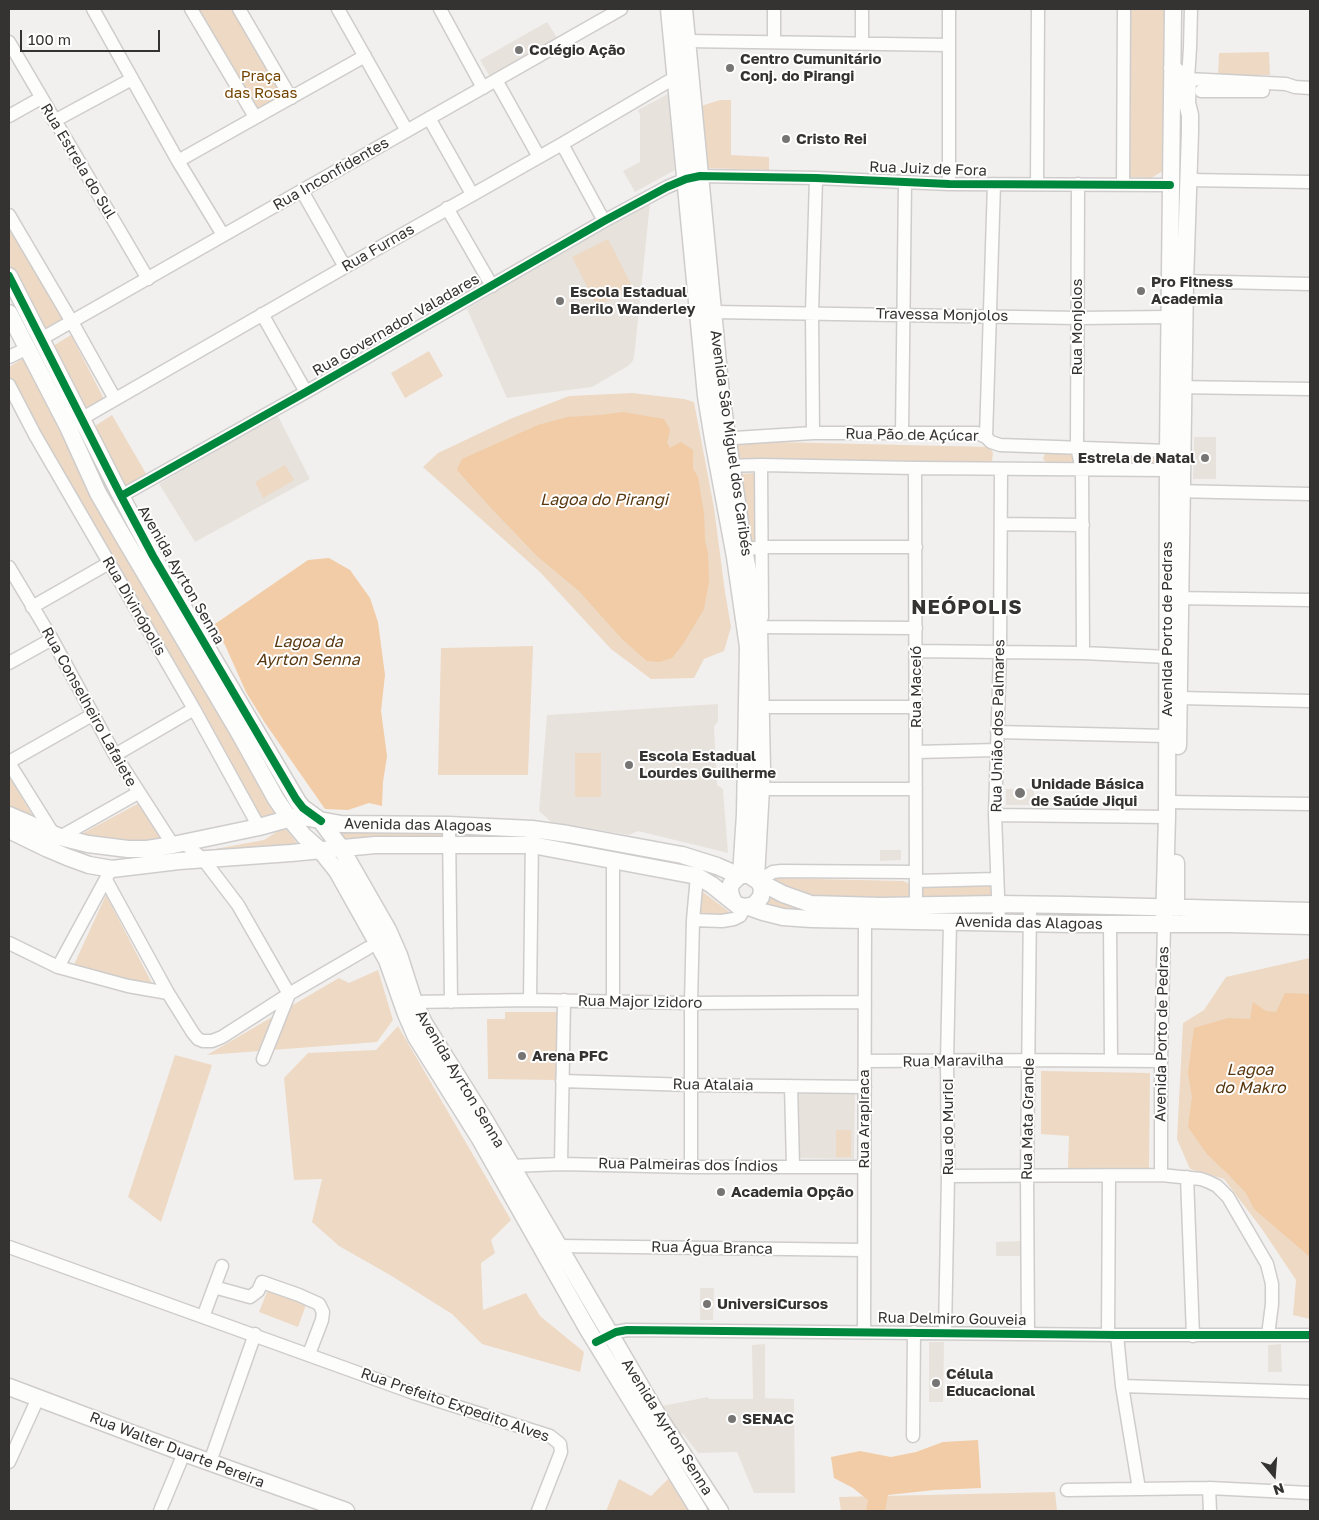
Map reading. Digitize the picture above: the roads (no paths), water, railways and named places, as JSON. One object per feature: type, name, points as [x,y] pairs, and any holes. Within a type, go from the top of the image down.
[{"type":"main road","name":"Avenida São Miguel dos Caribés","points":[[669,9],[682,73],[693,178],[706,396],[720,438],[761,627],[760,707],[745,814],[751,879]]},
{"type":"main road","name":"Avenida São Miguel dos Caribés","points":[[682,73],[687,41],[684,9]]},
{"type":"main road","name":"Avenida Porto de Pedras","points":[[1170,807],[1180,698],[1174,598],[1178,281],[1188,180],[1190,115],[1173,9]]},
{"type":"main road","name":"Avenida Porto de Pedras","points":[[1175,490],[1168,470],[1168,451],[1177,387],[1170,317],[1178,281],[1170,185],[1184,81]]},
{"type":"main road","name":"Avenida São Miguel dos Caribés","points":[[693,178],[714,312],[721,394],[720,438]]},
{"type":"main road","name":"Avenida Ayrton Senna","points":[[9,276],[34,343],[75,423],[121,496],[153,556],[290,790],[303,808],[321,821],[340,848],[388,930],[399,955],[414,1002],[424,1023],[486,1122],[660,1419],[714,1507]]},
{"type":"main road","name":"Avenida Ayrton Senna","points":[[9,313],[34,343]]},
{"type":"main road","name":"Avenida Ayrton Senna","points":[[75,423],[98,493],[276,799],[304,836],[321,851],[337,871],[387,960],[416,1037],[480,1139],[596,1342],[696,1509]]},
{"type":"main road","name":"Avenida São Miguel dos Caribés","points":[[725,466],[748,647],[754,748],[761,789],[751,879]]},
{"type":"main road","name":"Avenida Porto de Pedras","points":[[1168,913],[1170,807],[1167,736],[1168,656],[1174,598]]},
{"type":"main road","name":"Avenida das Alagoas","points":[[9,815],[57,836],[88,844],[128,849],[147,849],[178,844],[259,827],[289,818],[303,817],[349,824],[450,825],[532,837],[613,860],[697,876],[743,905],[784,918],[811,919],[916,905],[1030,905],[1168,913],[1262,909],[1310,911]]},
{"type":"main road","name":"Avenida das Alagoas","points":[[9,830],[48,849],[89,864],[109,874],[202,859],[395,844],[450,844],[568,834],[682,855],[717,866],[811,904],[865,913],[950,922],[1110,924],[1168,913],[1228,924],[1310,926]]},
{"type":"main road","points":[[751,879],[762,887],[761,897],[758,902],[743,905],[731,896],[731,884],[751,879]]},
{"type":"main road","points":[[1228,924],[1236,920],[1259,918],[1262,909]]},
{"type":"main road","points":[[1271,925],[1272,918],[1276,915],[1310,915]]},
{"type":"main road","points":[[480,1139],[486,1142],[494,1154],[497,1155],[503,1152]]},
{"type":"main road","name":"Rua Walter Duarte Pereira","points":[[9,1387],[337,1510]]},
{"type":"street","points":[[92,9],[178,161],[223,234]]},
{"type":"street","points":[[191,9],[255,117]]},
{"type":"street","points":[[239,9],[291,98]]},
{"type":"street","points":[[338,9],[407,131]]},
{"type":"street","points":[[440,9],[483,88]]},
{"type":"street","name":"Rua Inconfidentes","points":[[9,357],[621,9]]},
{"type":"street","points":[[774,9],[774,42]]},
{"type":"street","points":[[862,9],[862,44]]},
{"type":"street","points":[[949,9],[949,184]]},
{"type":"street","points":[[1037,184],[1038,9]]},
{"type":"street","points":[[1123,185],[1124,9]]},
{"type":"street","name":"Avenida Porto de Pedras","points":[[1184,81],[1190,48],[1191,9]]},
{"type":"street","points":[[687,41],[949,45]]},
{"type":"street","name":"Rua Estrela do Sul","points":[[9,42],[148,279]]},
{"type":"street","points":[[178,161],[365,56]]},
{"type":"street","name":"Rua Furnas","points":[[75,423],[262,314],[562,144],[682,73]]},
{"type":"street","points":[[54,121],[132,78]]},
{"type":"street","points":[[496,80],[539,157]]},
{"type":"street","points":[[1184,81],[1283,91],[1295,87]]},
{"type":"street","points":[[1184,81],[1286,84],[1310,88]]},
{"type":"street","points":[[9,116],[41,98]]},
{"type":"street","points":[[429,118],[472,194]]},
{"type":"street","points":[[562,144],[604,221]]},
{"type":"street","name":"Rua Juiz de Fora","points":[[693,178],[816,178],[949,184],[1170,185]]},
{"type":"street","name":"Rua Governador Valadares","points":[[121,496],[604,221],[667,187],[693,178]]},
{"type":"street","points":[[813,433],[812,313],[816,178]]},
{"type":"street","points":[[1188,180],[1310,182]]},
{"type":"street","points":[[902,433],[905,182]]},
{"type":"street","points":[[986,437],[994,184]]},
{"type":"street","name":"Rua Monjolos","points":[[1078,184],[1077,447],[1082,470],[1083,653]]},
{"type":"street","points":[[302,190],[345,267]]},
{"type":"street","points":[[448,208],[492,286]]},
{"type":"street","points":[[9,215],[115,399]]},
{"type":"street","points":[[1178,281],[1310,284]]},
{"type":"street","name":"Travessa Monjolos","points":[[714,312],[1078,318],[1170,317]]},
{"type":"street","points":[[262,314],[306,392]]},
{"type":"street","name":"Rua Divinópolis","points":[[9,385],[35,435],[194,709],[259,827]]},
{"type":"street","points":[[1177,387],[1310,389]]},
{"type":"street","name":"Rua Pão de Açúcar","points":[[720,438],[813,433],[977,433],[986,437],[991,442],[1000,445],[1168,451]]},
{"type":"street","points":[[1033,469],[1034,446]]},
{"type":"street","points":[[725,466],[760,464],[915,468],[1168,470]]},
{"type":"street","name":"Avenida São Miguel dos Caribés","points":[[760,464],[761,627]]},
{"type":"street","name":"Rua Maceió","points":[[915,468],[916,905]]},
{"type":"street","name":"Rua União dos Palmares","points":[[999,922],[995,815],[1000,652],[1001,469]]},
{"type":"street","points":[[1175,490],[1310,494]]},
{"type":"street","points":[[1001,524],[1083,525]]},
{"type":"street","points":[[744,550],[761,548],[916,547]]},
{"type":"street","points":[[32,607],[109,563]]},
{"type":"street","name":"Rua Conselheiro Lafaiete","points":[[9,567],[52,639],[92,715],[138,792],[178,844],[202,859],[238,905],[290,994]]},
{"type":"street","points":[[1174,598],[1310,600]]},
{"type":"street","points":[[761,627],[916,628]]},
{"type":"street","points":[[9,663],[52,639]]},
{"type":"street","points":[[916,651],[1168,656]]},
{"type":"street","points":[[1180,698],[1310,701]]},
{"type":"street","points":[[760,707],[916,707]]},
{"type":"street","points":[[115,755],[194,709]]},
{"type":"street","points":[[92,715],[9,763],[57,836],[138,792]]},
{"type":"street","points":[[997,732],[1167,736]]},
{"type":"street","points":[[916,752],[997,750]]},
{"type":"street","points":[[761,789],[916,789]]},
{"type":"street","points":[[995,815],[1170,807],[1310,804]]},
{"type":"street","points":[[450,825],[451,1002]]},
{"type":"street","points":[[530,1000],[532,837]]},
{"type":"street","points":[[201,839],[202,859]]},
{"type":"street","points":[[613,860],[613,1001]]},
{"type":"street","points":[[751,879],[781,871],[996,879]]},
{"type":"street","points":[[58,967],[109,874]]},
{"type":"street","points":[[109,874],[168,994],[188,1027],[202,1041],[216,1040],[368,948]]},
{"type":"street","points":[[691,1167],[691,1003],[697,876]]},
{"type":"street","points":[[694,920],[722,921],[734,919],[740,916],[743,905]]},
{"type":"street","name":"Rua Mata Grande","points":[[1028,1334],[1027,1177],[1030,905]]},
{"type":"street","name":"Rua Arapiraca","points":[[864,1332],[865,913]]},
{"type":"street","name":"Avenida Porto de Pedras","points":[[1160,1175],[1161,1062],[1168,913]]},
{"type":"street","name":"Rua do Murici","points":[[945,1332],[950,922]]},
{"type":"street","points":[[1110,924],[1111,1060]]},
{"type":"street","points":[[9,943],[58,967],[128,986],[168,994]]},
{"type":"street","points":[[263,1059],[290,994]]},
{"type":"street","name":"Rua Major Izidoro","points":[[414,1002],[530,1000],[691,1003],[865,1002]]},
{"type":"street","points":[[561,1164],[564,1000]]},
{"type":"street","name":"Rua Maravilha","points":[[865,1061],[1111,1060],[1161,1062]]},
{"type":"street","name":"Rua Atalaia","points":[[562,1081],[865,1087]]},
{"type":"street","points":[[791,1086],[793,1166]]},
{"type":"street","name":"Rua Palmeiras dos Índios","points":[[512,1166],[561,1164],[691,1167],[864,1167]]},
{"type":"street","points":[[948,1176],[1160,1175],[1201,1178],[1210,1182],[1222,1191],[1234,1208],[1267,1264],[1272,1284],[1272,1304],[1268,1335]]},
{"type":"street","points":[[1109,1176],[1113,1335],[1138,1489]]},
{"type":"street","points":[[1187,1177],[1193,1336]]},
{"type":"street","name":"Rua Água Branca","points":[[560,1246],[864,1250]]},
{"type":"street","name":"Rua Prefeito Expedito Alves","points":[[9,1247],[414,1393],[546,1434],[560,1444],[561,1452],[538,1511]]},
{"type":"street","points":[[203,1317],[222,1266]]},
{"type":"street","points":[[214,1287],[250,1297],[258,1292],[262,1282],[319,1304],[322,1308],[323,1316],[309,1354]]},
{"type":"street","name":"Rua Delmiro Gouveia","points":[[596,1342],[626,1338],[642,1331],[945,1332],[1193,1336],[1310,1335]]},
{"type":"street","points":[[913,1436],[914,1332]]},
{"type":"street","points":[[210,1462],[254,1334]]},
{"type":"street","points":[[1122,1386],[1310,1392]]},
{"type":"street","points":[[9,1462],[38,1398]]},
{"type":"street","points":[[160,1511],[184,1453]]},
{"type":"street","points":[[1209,1488],[1210,1511]]},
{"type":"street","points":[[1067,1490],[1209,1488],[1310,1493]]},
{"type":"water","name":"Lagoa do Pirangi","points":[[623,412],[664,419],[670,430],[667,443],[670,448],[681,442],[693,450],[693,469],[698,477],[704,513],[709,581],[704,609],[683,644],[672,658],[659,662],[647,661],[622,639],[579,591],[537,556],[457,470],[462,459],[538,425],[568,417]]},
{"type":"water","name":"Lagoa da Ayrton Senna","points":[[329,558],[350,570],[370,598],[378,622],[385,675],[381,711],[387,756],[382,806],[369,803],[348,810],[325,809],[265,723],[246,692],[225,645],[212,626],[308,560]]},
{"type":"water","name":"Lagoa do Makro","points":[[1285,993],[1310,994],[1310,1257],[1254,1209],[1246,1193],[1207,1154],[1188,1127],[1192,1097],[1188,1073],[1194,1028],[1228,1018],[1250,1019],[1253,1002],[1266,1011],[1276,1012]]},
{"type":"water","points":[[978,1440],[981,1488],[934,1490],[888,1495],[885,1511],[866,1511],[868,1500],[853,1488],[834,1478],[831,1457],[860,1451],[891,1457],[916,1452],[943,1442]]},
{"type":"place","name":"Colégio Ação","points":[[519,50]]},
{"type":"place","name":"Centro Cumunitário Conj. do Pirangi","points":[[730,68]]},
{"type":"place","name":"Cristo Rei","points":[[786,139]]},
{"type":"place","name":"Pro Fitness Academia","points":[[1141,291]]},
{"type":"place","name":"Escola Estadual Berilo Wanderley","points":[[560,301]]},
{"type":"place","name":"Estrela de Natal","points":[[1205,458]]},
{"type":"place","name":"Escola Estadual Lourdes Guilherme","points":[[629,765]]},
{"type":"place","name":"Unidade Básica de Saúde Jiqui","points":[[1020,793]]},
{"type":"place","name":"Arena PFC","points":[[522,1056]]},
{"type":"place","name":"Academia Opção","points":[[721,1192]]},
{"type":"place","name":"UniversiCursos","points":[[707,1304]]},
{"type":"place","name":"Célula Educacional","points":[[936,1383]]},
{"type":"place","name":"SENAC","points":[[732,1419]]},
{"type":"district","name":"NEÓPOLIS","points":[[967,608]]},
{"type":"park label","name":"Praça das Rosas","points":[[261,84]]}]
